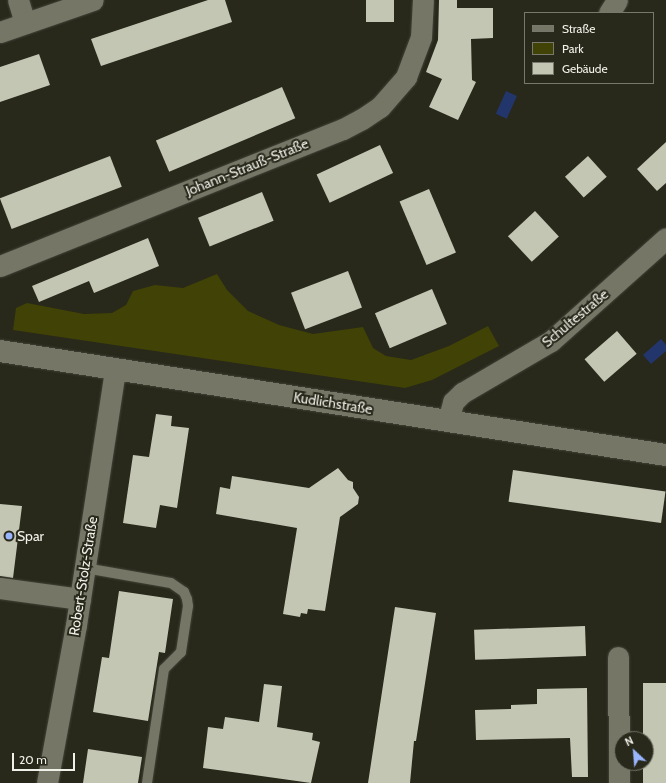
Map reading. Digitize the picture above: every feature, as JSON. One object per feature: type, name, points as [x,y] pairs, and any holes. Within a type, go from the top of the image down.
[{"type":"street","points":[[18,0],[26,23]]},
{"type":"street","points":[[0,32],[93,0]]},
{"type":"street","name":"Johann-Strauß-Straße","points":[[0,266],[343,129],[362,119],[380,107],[406,77],[421,37],[423,0]]},
{"type":"street","points":[[610,12],[617,0]]},
{"type":"street","name":"Schultestraße","points":[[448,421],[453,402],[462,393],[551,341],[666,238]]},
{"type":"street","name":"Kudlichstraße","points":[[0,351],[666,455]]},
{"type":"street","name":"Robert-Stolz-Straße","points":[[47,783],[80,599],[115,369]]},
{"type":"street","points":[[0,588],[80,599]]},
{"type":"street","points":[[618,657],[619,783]]},
{"type":"lane","points":[[85,568],[171,583],[181,589],[187,599],[188,606],[181,652],[164,669],[147,783]]},
{"type":"green space","points":[[217,274],[227,290],[248,311],[279,325],[313,334],[363,327],[373,348],[386,356],[411,360],[449,346],[488,326],[499,346],[432,380],[405,388],[13,330],[16,308],[27,303],[84,314],[112,313],[126,305],[133,291],[155,285],[183,288]]},
{"type":"water","points":[[506,91],[517,96],[507,119],[496,114]]},
{"type":"water","points":[[661,339],[666,345],[666,351],[651,364],[643,355]]},
{"type":"building","points":[[208,0],[225,0],[232,22],[101,66],[91,39]]},
{"type":"building","points":[[366,0],[394,0],[394,22],[366,22]]},
{"type":"building","points":[[439,0],[457,0],[457,8],[493,8],[493,38],[471,39],[472,80],[476,82],[458,120],[429,107],[442,79],[426,72],[438,40]]},
{"type":"building","points":[[39,54],[50,85],[0,102],[0,67]]},
{"type":"building","points":[[282,87],[295,118],[169,172],[156,141]]},
{"type":"building","points":[[666,142],[666,183],[657,191],[637,169]]},
{"type":"building","points":[[380,145],[393,173],[330,203],[317,175]]},
{"type":"building","points":[[110,156],[122,187],[12,229],[0,198]]},
{"type":"building","points":[[588,156],[607,177],[584,198],[565,177]]},
{"type":"building","points":[[429,189],[456,253],[427,265],[400,202]]},
{"type":"building","points":[[262,192],[274,221],[210,247],[198,218]]},
{"type":"building","points":[[535,211],[559,237],[532,262],[508,236]]},
{"type":"building","points":[[148,238],[159,266],[94,293],[89,281],[39,302],[32,286]]},
{"type":"building","points":[[348,271],[362,307],[305,329],[291,293]]},
{"type":"building","points":[[432,289],[447,324],[390,348],[375,313]]},
{"type":"building","points":[[617,331],[637,354],[604,382],[585,359]]},
{"type":"building","points":[[156,414],[172,416],[171,426],[189,428],[177,508],[160,505],[156,528],[123,523],[133,455],[149,457]]},
{"type":"building","points":[[338,468],[348,480],[353,482],[353,488],[359,497],[358,504],[340,517],[325,611],[308,609],[307,614],[301,613],[300,617],[283,614],[297,528],[216,514],[220,487],[230,489],[232,476],[309,488]]},
{"type":"building","points":[[513,470],[666,491],[661,523],[509,502]]},
{"type":"building","name":"Spar","points":[[0,504],[22,506],[13,578],[0,576]]},
{"type":"building","points":[[119,591],[173,599],[165,653],[159,652],[148,721],[93,712],[102,657],[109,658]]},
{"type":"building","points":[[395,607],[436,613],[416,741],[414,741],[410,783],[368,783]]},
{"type":"building","points":[[585,626],[586,656],[475,660],[474,630]]},
{"type":"building","points":[[643,683],[666,683],[666,783],[643,783],[643,771],[654,771],[654,731],[643,731]]},
{"type":"building","points":[[264,684],[282,686],[277,727],[313,733],[312,740],[320,742],[311,783],[203,768],[208,727],[223,729],[225,717],[259,722]]},
{"type":"building","points":[[587,688],[588,777],[572,777],[570,738],[476,740],[475,710],[511,709],[511,705],[537,704],[537,689]]},
{"type":"building","points":[[88,749],[142,757],[138,783],[83,783]]},
{"type":"place","name":"Spar","points":[[9,536]]}]
